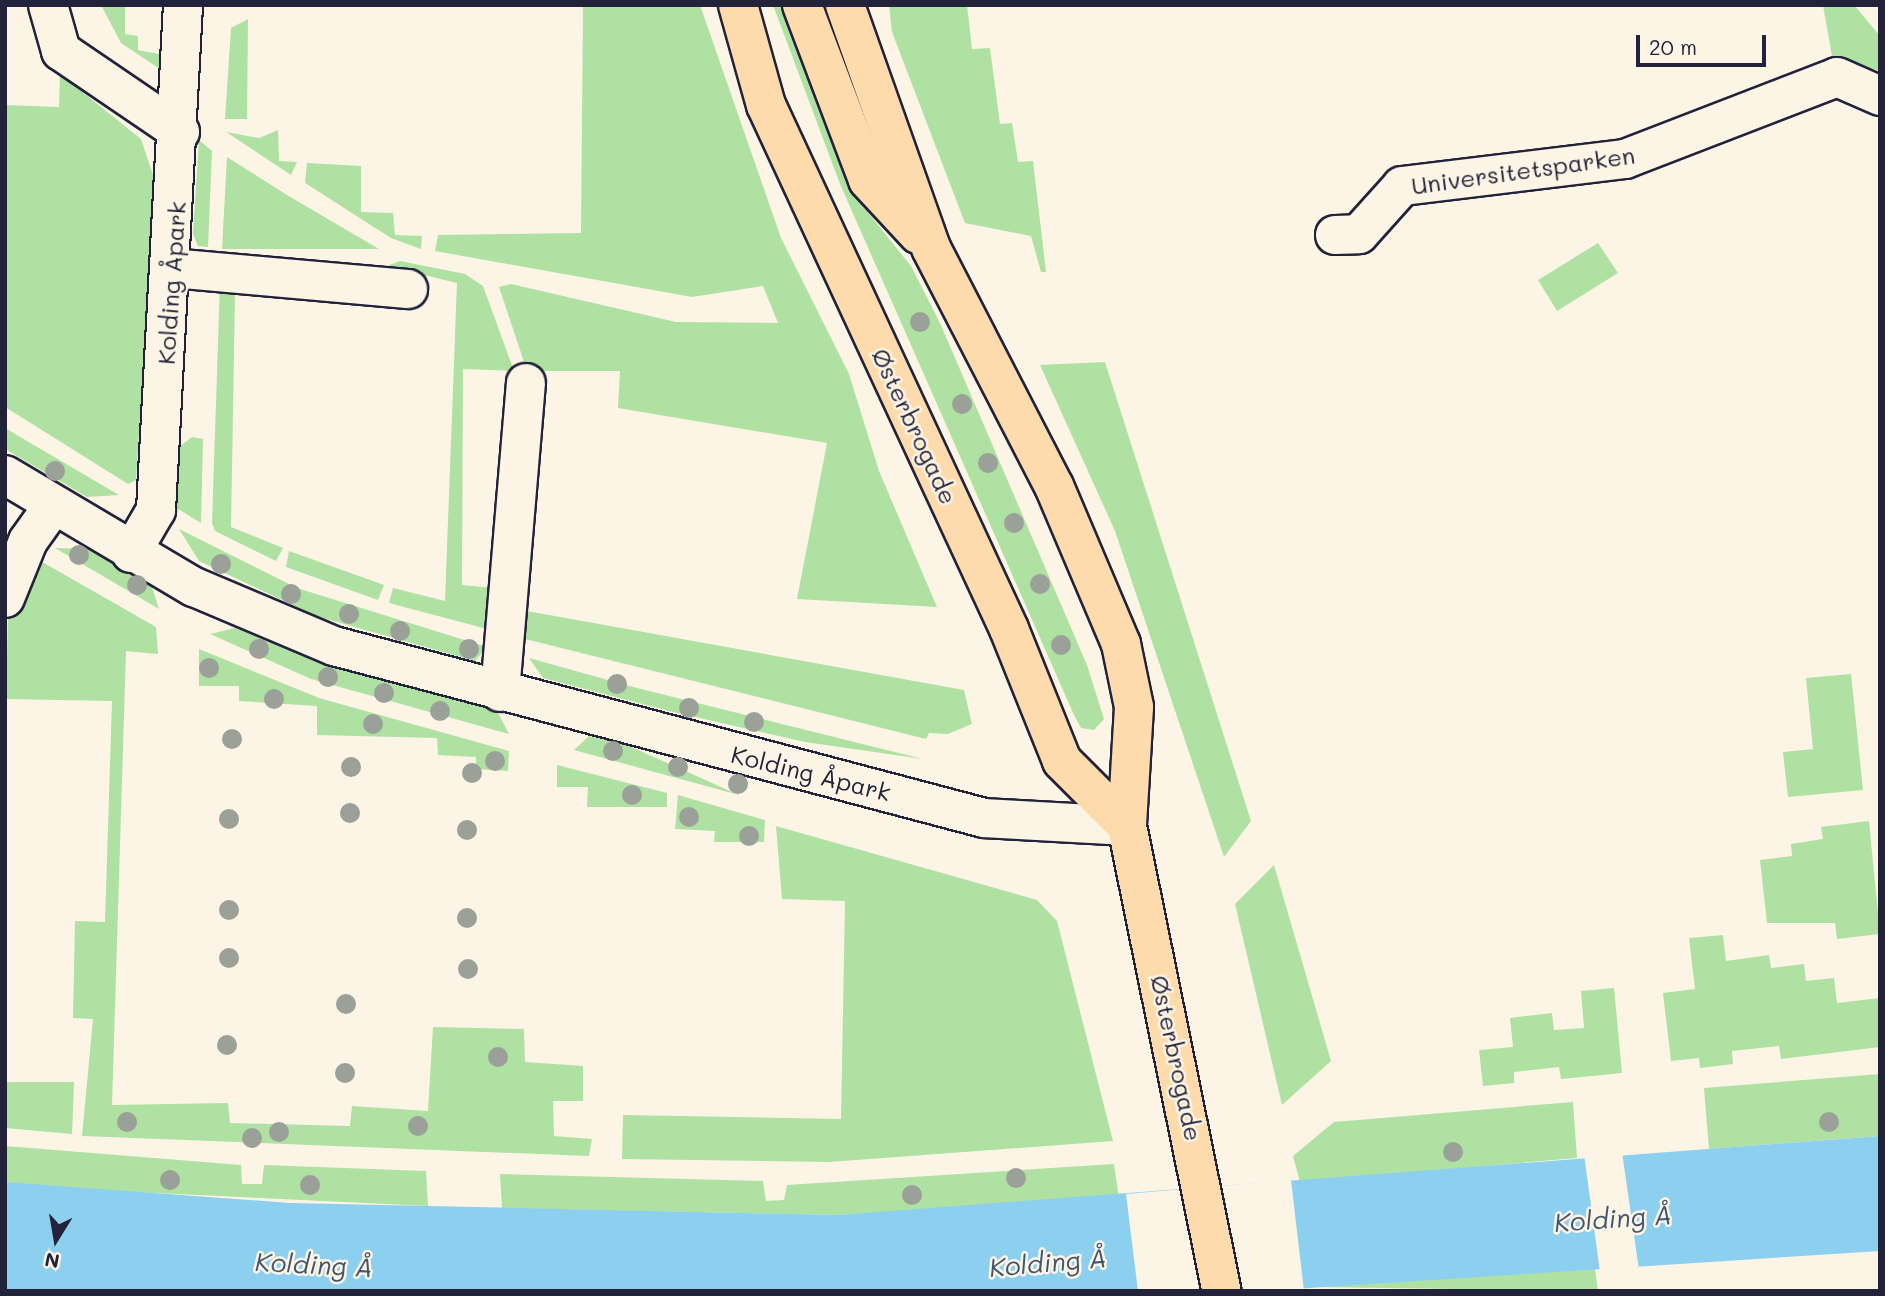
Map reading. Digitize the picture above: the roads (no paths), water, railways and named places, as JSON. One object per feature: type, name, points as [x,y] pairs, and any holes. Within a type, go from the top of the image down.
[{"type":"main road","name":"Østerbrogade","points":[[738,5],[766,105],[1009,629],[1062,761],[1127,826]]},
{"type":"main road","points":[[802,5],[868,180],[931,248]]},
{"type":"main road","name":"Østerbrogade","points":[[845,5],[931,248],[1054,486],[1121,644],[1134,707],[1127,826],[1200,1165],[1222,1291]]},
{"type":"street","points":[[48,5],[61,51],[180,132]]},
{"type":"street","name":"Kolding Åpark","points":[[131,553],[156,510],[180,132],[184,5]]},
{"type":"street","name":"Universitetsparken","points":[[1335,235],[1360,234],[1402,186],[1625,159],[1837,77],[1880,96]]},
{"type":"street","points":[[172,268],[408,289]]},
{"type":"street","points":[[500,692],[526,383]]},
{"type":"street","name":"Kolding Åpark","points":[[5,475],[131,553],[285,628],[500,692],[984,818],[1127,826]]},
{"type":"street","points":[[5,598],[28,541],[53,506]]},
{"type":"water","name":"Kolding Å","points":[[1880,1136],[1880,1251],[1263,1291],[5,1291],[5,1182],[291,1203],[838,1215]]}]
